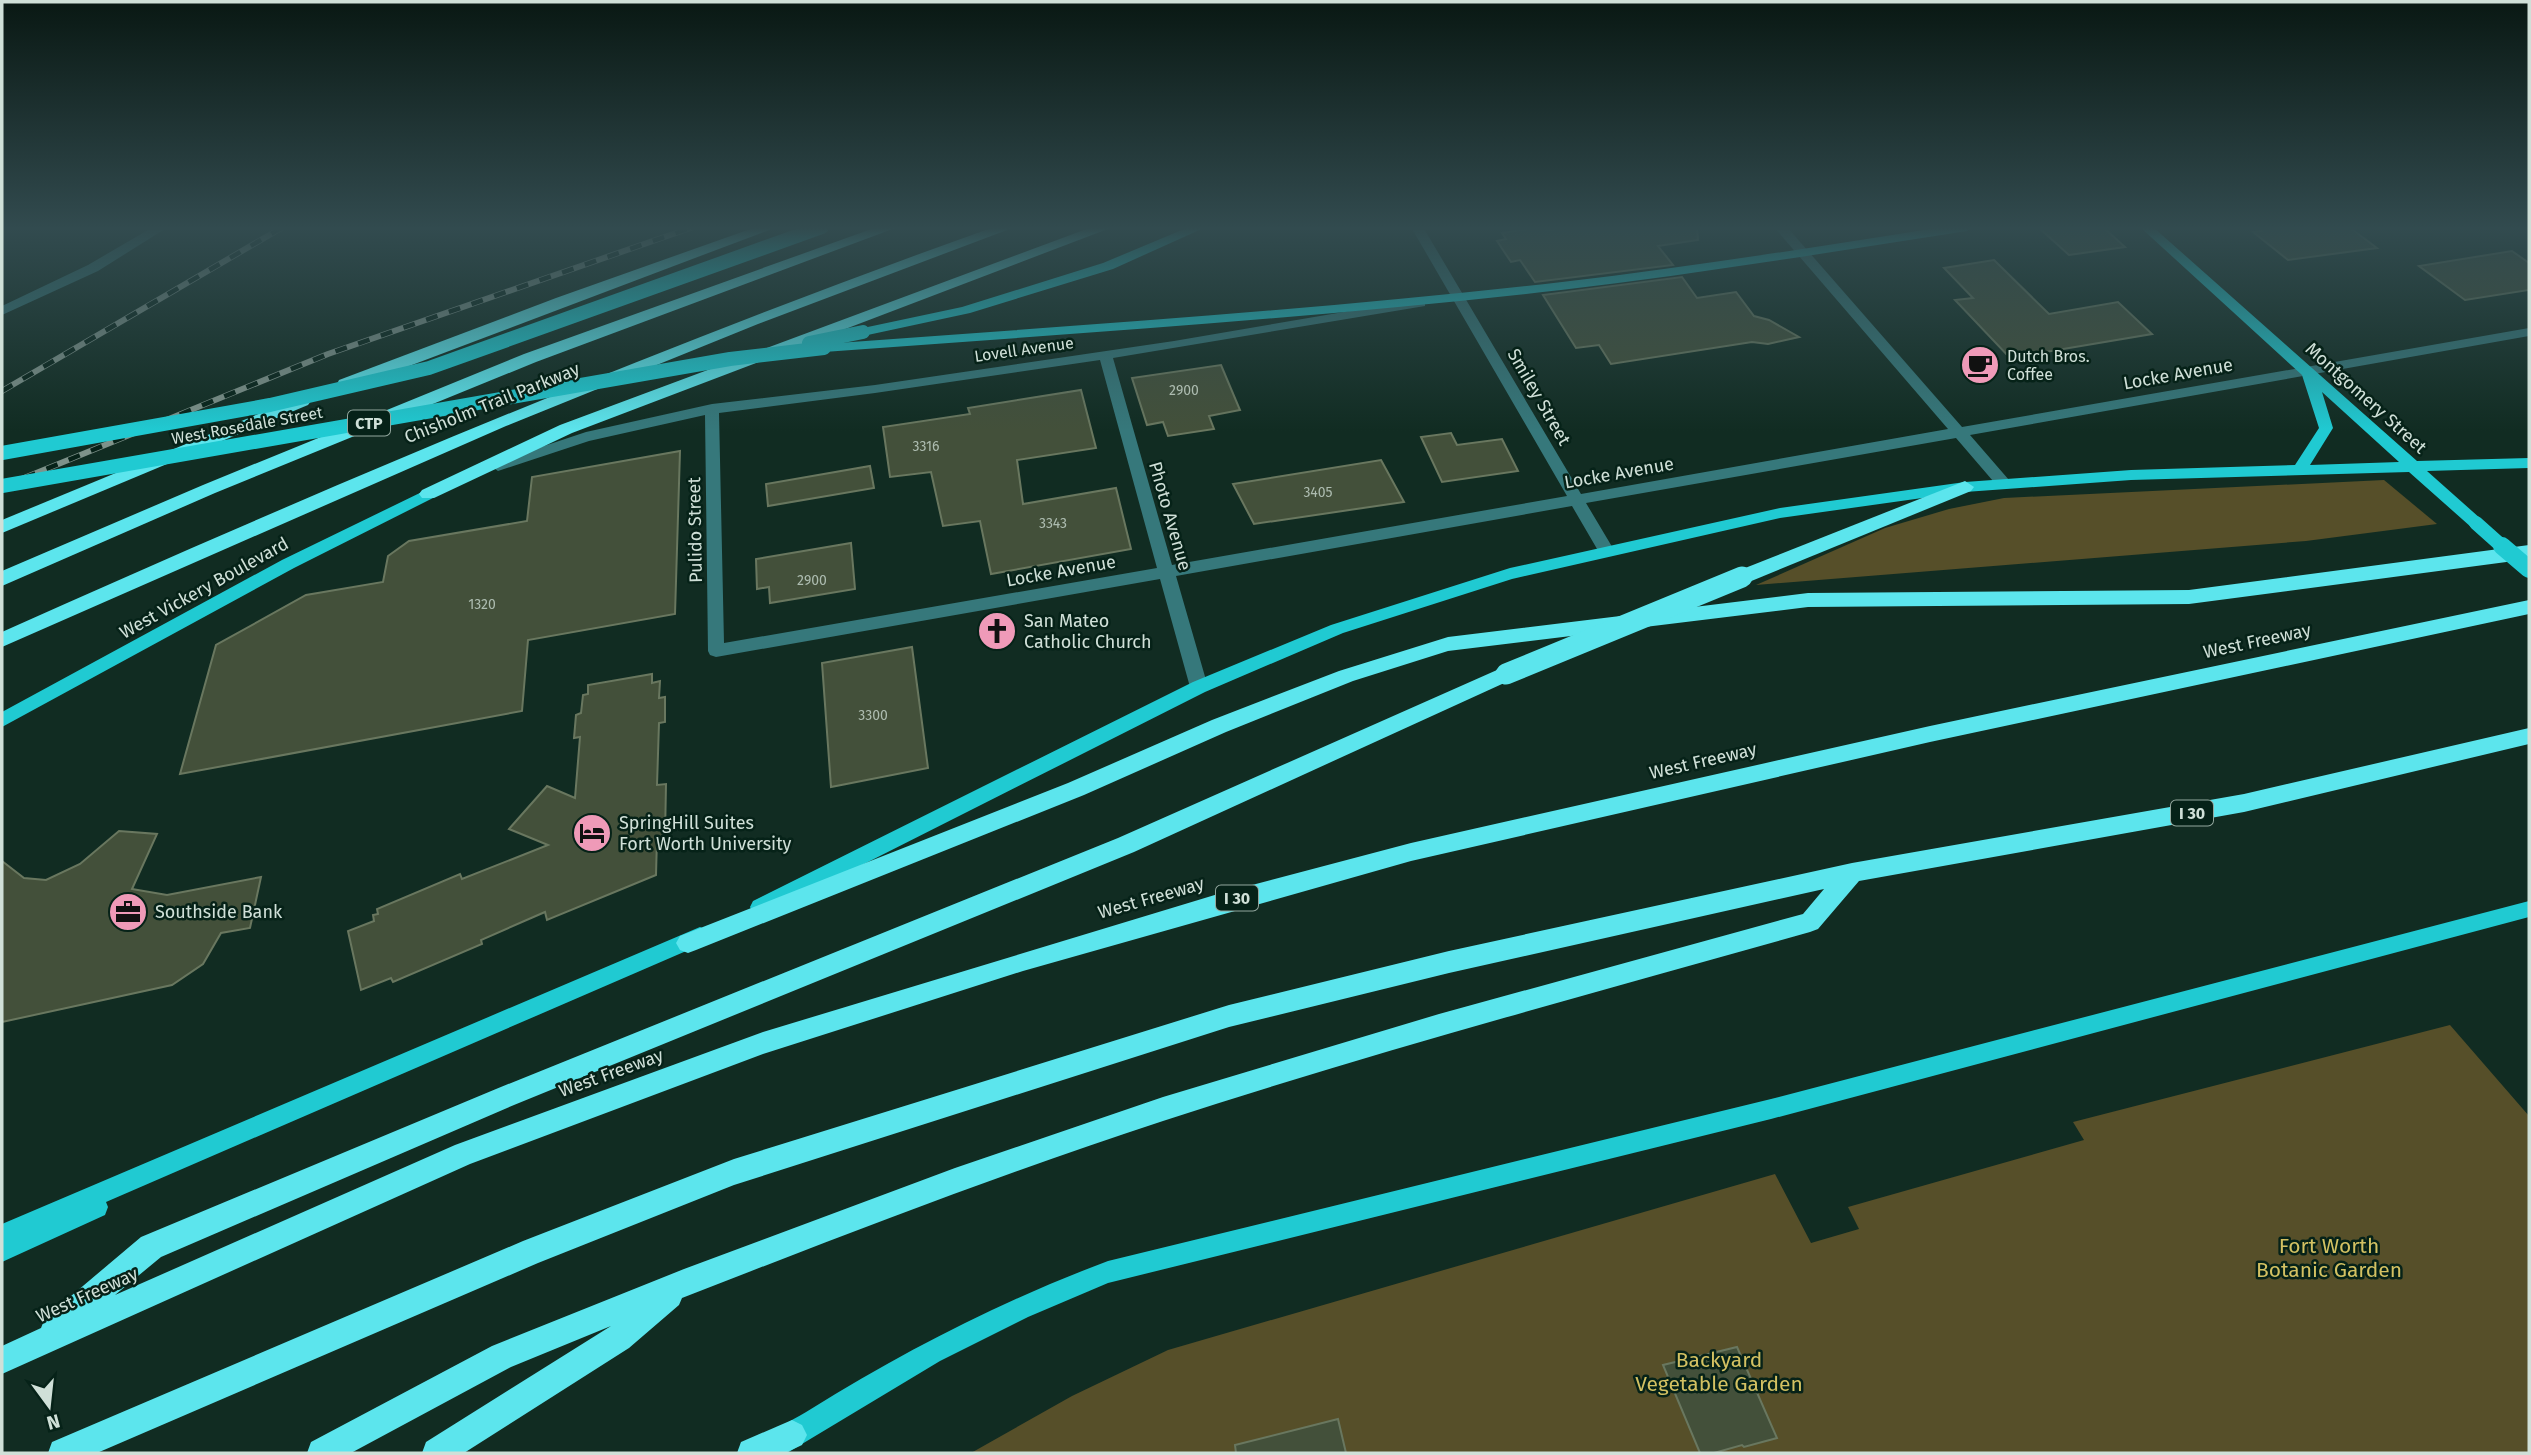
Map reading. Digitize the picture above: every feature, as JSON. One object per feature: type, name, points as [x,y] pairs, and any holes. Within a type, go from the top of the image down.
[{"type":"highway","points":[[2,527],[289,406],[579,295]]},
{"type":"highway","name":"Chisholm Trail Parkway","points":[[2,579],[209,489],[607,328],[700,295]]},
{"type":"highway","name":"Chisholm Trail Parkway","points":[[2,640],[454,440],[820,295]]},
{"type":"highway","points":[[428,494],[566,429],[924,295]]},
{"type":"highway","points":[[35,1345],[151,1247],[505,1097],[1114,850],[1506,674],[1965,487]]},
{"type":"highway","points":[[688,943],[1076,789],[1219,726],[1346,676],[1448,644],[1808,600],[2189,597],[2529,552]]},
{"type":"highway","name":"West Freeway","points":[[2,1360],[464,1154],[763,1043],[1153,923],[1411,852],[1930,734],[2529,607]]},
{"type":"highway","name":"I 30","points":[[63,1453],[533,1251],[734,1171],[1229,1016],[1449,962],[1852,873],[2244,803],[2529,736]]},
{"type":"highway","points":[[322,1453],[502,1356],[684,1283],[955,1181],[1163,1109],[1439,1025],[1810,922],[1852,873]]},
{"type":"highway","points":[[437,1453],[619,1339],[684,1283]]},
{"type":"highway","points":[[752,1453],[792,1435]]},
{"type":"main road","name":"West Rosedale Street","points":[[2,453],[210,417],[370,385],[429,368],[633,295]]},
{"type":"main road","points":[[730,359],[965,310],[1014,295]]},
{"type":"main road","name":"Lovell Avenue","points":[[1458,297],[1474,295]]},
{"type":"main road","name":"Montgomery Street","points":[[2222,295],[2529,569]]},
{"type":"main road","name":"West Rosedale Street","points":[[2,486],[730,359],[824,348],[1458,297]]},
{"type":"main road","points":[[2299,471],[2326,428],[2308,371]]},
{"type":"main road","points":[[2,1235],[688,943],[1199,687],[1337,629],[1510,573],[1780,513],[1965,487],[2131,475],[2529,463]]},
{"type":"main road","name":"West Vickery Boulevard","points":[[2,720],[288,564],[428,494]]},
{"type":"main road","points":[[765,1453],[879,1383],[1048,1294],[1108,1272],[1771,1109],[2529,909]]},
{"type":"main road","points":[[2,1251],[428,1054]]},
{"type":"street","points":[[2,311],[36,295]]},
{"type":"street","points":[[1838,295],[2004,484]]},
{"type":"street","name":"Lovell Avenue","points":[[428,494],[507,462],[586,437],[712,409],[875,389],[1105,355],[1458,297]]},
{"type":"street","name":"Smiley Street","points":[[1458,297],[1606,550]]},
{"type":"street","name":"Locke Avenue","points":[[716,651],[2529,332]]},
{"type":"street","name":"Photo Avenue","points":[[1105,355],[1199,687]]},
{"type":"street","name":"Pulido Street","points":[[712,409],[716,651]]},
{"type":"green space","points":[[2384,480],[2437,524],[2306,541],[1756,585],[1885,528],[1949,509],[2004,498]]},
{"type":"green space","name":"Fort Worth Botanic Garden","points":[[2450,1025],[2529,1116],[2529,1453],[971,1453],[1072,1396],[1168,1350],[1775,1174],[1811,1243],[1859,1229],[1848,1207],[2084,1140],[2073,1122]]},
{"type":"building","points":[[1543,295],[1695,295],[1697,298],[1738,295],[1754,316],[1769,320],[1799,337],[1768,344],[1752,342],[1611,364],[1599,345],[1576,348]]},
{"type":"building","points":[[1970,295],[2030,295],[2049,314],[2118,302],[2152,334],[2010,358],[1955,300],[1973,298]]},
{"type":"building","points":[[2458,295],[2498,295],[2465,300]]},
{"type":"building","points":[[1221,365],[1240,410],[1209,416],[1214,429],[1168,436],[1163,422],[1147,425],[1132,378]]},
{"type":"building","points":[[1081,390],[1096,448],[1017,460],[1023,504],[1116,488],[1131,549],[991,574],[980,521],[943,526],[931,472],[890,477],[883,427],[970,414],[968,408]]},
{"type":"building","points":[[1451,433],[1457,445],[1502,439],[1518,471],[1442,482],[1421,437]]},
{"type":"building","points":[[680,451],[675,614],[528,640],[522,711],[180,774],[216,645],[306,595],[383,582],[388,556],[409,541],[527,521],[532,477]]},
{"type":"building","points":[[1381,460],[1404,502],[1254,524],[1233,484]]},
{"type":"building","points":[[870,466],[874,488],[768,506],[766,484]]},
{"type":"building","points":[[851,543],[855,589],[770,603],[769,587],[757,589],[756,559]]},
{"type":"building","points":[[912,647],[928,768],[831,787],[822,663]]},
{"type":"building","name":"SpringHill Suites Fort Worth University","points":[[652,674],[652,683],[660,681],[659,698],[665,697],[665,722],[659,723],[657,785],[666,784],[665,837],[657,838],[656,875],[547,920],[545,912],[481,940],[482,944],[393,982],[391,978],[361,990],[348,931],[374,921],[373,915],[378,914],[377,909],[460,874],[462,879],[548,845],[509,829],[547,786],[575,798],[580,737],[574,738],[576,715],[581,713],[583,695],[588,694],[588,685]]},
{"type":"building","name":"Southside Bank","points":[[119,831],[157,834],[132,889],[167,895],[261,877],[250,928],[221,933],[203,964],[172,985],[2,1022],[2,861],[24,878],[46,880],[80,864]]},
{"type":"building","points":[[1737,1347],[1777,1438],[1714,1453],[1700,1453],[1663,1365]]},
{"type":"building","points":[[1338,1419],[1346,1453],[1236,1453],[1235,1445]]},
{"type":"railway","points":[[2,391],[167,295]]},
{"type":"railway","points":[[2,487],[328,354],[498,295]]},
{"type":"place","name":"Dutch Bros. Coffee","points":[[1980,365]]},
{"type":"place","name":"San Mateo Catholic Church","points":[[997,631]]},
{"type":"place","name":"SpringHill Suites Fort Worth University","points":[[592,833]]},
{"type":"place","name":"Southside Bank","points":[[128,912]]},
{"type":"park label","name":"Backyard Vegetable Garden","points":[[1719,1372]]}]
